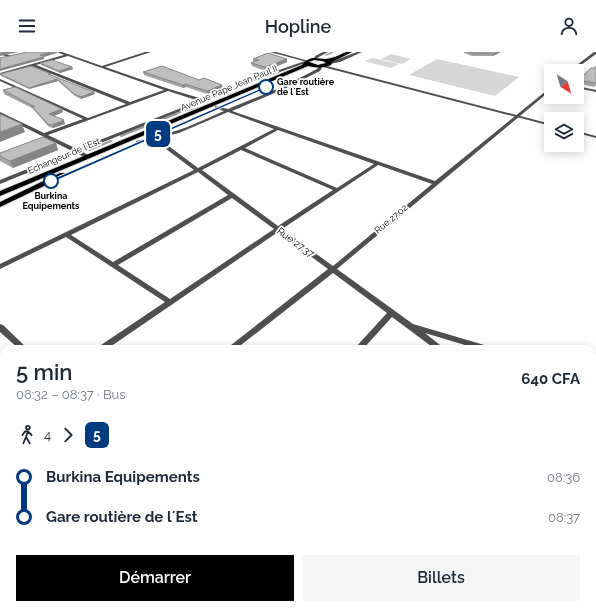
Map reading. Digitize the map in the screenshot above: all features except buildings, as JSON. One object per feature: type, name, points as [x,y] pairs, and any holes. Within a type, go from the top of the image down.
[{"type":"highway","name":"Avenue Pape Jean Paul II","points":[[137,139],[154,138],[215,106],[307,62],[339,52]]},
{"type":"highway","name":"Avenue Pape Jean Paul II","points":[[137,139],[215,106],[325,64],[350,52]]},
{"type":"highway","points":[[316,59],[325,64]]},
{"type":"highway","points":[[307,62],[325,64]]},
{"type":"highway","name":"Echangeur de l´Est","points":[[0,193],[88,157],[137,139]]},
{"type":"highway","name":"Echangeur de l´Est","points":[[0,202],[76,169],[137,139]]},
{"type":"highway","points":[[0,205],[76,169]]},
{"type":"street","points":[[59,52],[204,101],[226,111],[434,183]]},
{"type":"street","points":[[101,67],[149,52]]},
{"type":"street","points":[[272,52],[307,62]]},
{"type":"street","points":[[282,52],[316,59],[316,57],[326,52]]},
{"type":"street","points":[[154,138],[177,132],[283,88],[319,70],[325,64],[339,61],[360,52]]},
{"type":"street","points":[[580,64],[596,52]]},
{"type":"street","points":[[0,53],[10,57]]},
{"type":"street","points":[[0,60],[17,55]]},
{"type":"street","points":[[0,74],[68,55]]},
{"type":"street","points":[[0,182],[254,80],[307,62]]},
{"type":"street","points":[[325,64],[544,120]]},
{"type":"street","points":[[33,65],[130,104]]},
{"type":"street","points":[[0,80],[87,119]]},
{"type":"street","points":[[584,88],[596,91]]},
{"type":"street","points":[[44,135],[168,90]]},
{"type":"street","name":"Rue 27.02","points":[[235,345],[333,269],[434,183],[544,94]]},
{"type":"street","points":[[0,113],[88,157]]},
{"type":"street","points":[[519,115],[544,123]]},
{"type":"street","points":[[0,267],[198,170],[277,129]]},
{"type":"street","points":[[584,130],[596,133]]},
{"type":"street","points":[[584,134],[596,137]]},
{"type":"street","name":"Rue 27.37","points":[[154,138],[436,345]]},
{"type":"street","points":[[241,148],[337,190]]},
{"type":"street","points":[[107,345],[378,163]]},
{"type":"street","points":[[113,265],[232,195]]},
{"type":"street","points":[[66,234],[170,302]]},
{"type":"street","points":[[362,345],[392,313]]},
{"type":"street","points":[[408,325],[475,345]]},
{"type":"street","points":[[0,327],[20,345]]},
{"type":"shaded area","points":[[391,54],[411,59],[402,64],[381,59]]},
{"type":"shaded area","points":[[373,58],[399,64],[391,68],[364,61]]},
{"type":"shaded area","points":[[437,59],[519,77],[495,96],[409,75]]},
{"type":"waterway","points":[[326,55],[333,52]]},
{"type":"waterway","points":[[173,115],[186,110],[198,109]]},
{"type":"waterway","points":[[121,136],[176,114]]},
{"type":"waterway","points":[[89,150],[111,141]]},
{"type":"bus line","name":"5","points":[[51,181],[217,107],[266,87]]},
{"type":"place","name":"Gare routière de l´Est","points":[[266,87]]},
{"type":"place","name":"Burkina Equipements","points":[[51,181]]}]
